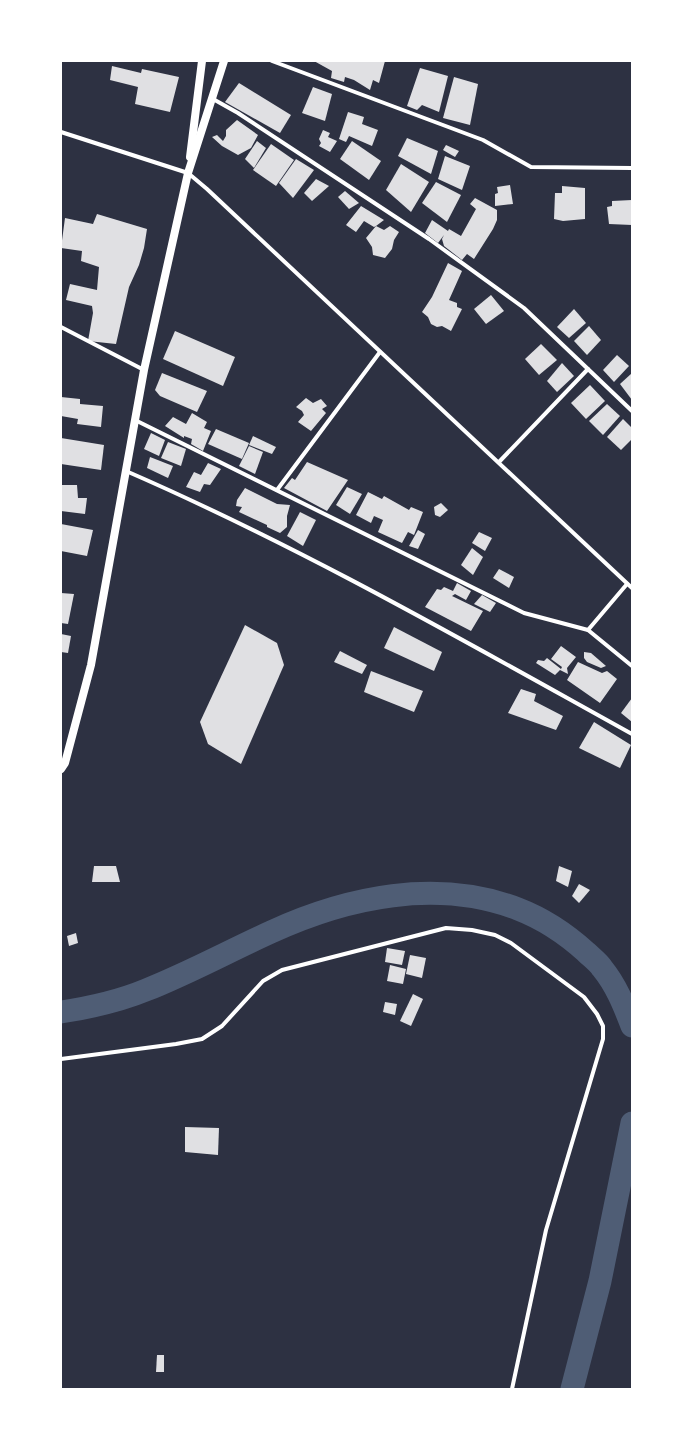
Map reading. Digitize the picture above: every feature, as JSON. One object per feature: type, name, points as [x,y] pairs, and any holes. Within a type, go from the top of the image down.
[{"type":"main road","points":[[62,764],[91,665],[144,370],[188,173],[202,61]]},
{"type":"main road","points":[[188,173],[224,61]]},
{"type":"street","points":[[272,61],[483,140],[531,167],[632,168]]},
{"type":"street","points":[[213,99],[238,113],[448,253],[524,308],[632,411]]},
{"type":"street","points":[[61,132],[188,173],[208,189],[632,588]]},
{"type":"street","points":[[61,326],[144,370]]},
{"type":"street","points":[[277,490],[380,352]]},
{"type":"street","points":[[499,462],[588,369]]},
{"type":"street","points":[[135,420],[524,613],[588,630],[632,666]]},
{"type":"street","points":[[126,471],[182,495],[311,559],[517,669],[632,734]]},
{"type":"street","points":[[588,630],[627,584]]},
{"type":"street","points":[[61,1058],[176,1044],[202,1038],[222,1026],[263,981],[282,970],[358,950],[446,928],[472,930],[495,935],[511,942],[584,997],[597,1014],[603,1026],[603,1039],[546,1230],[512,1389]]},
{"type":"building","points":[[314,61],[385,61],[379,83],[373,80],[370,90],[354,80],[345,77],[344,82],[331,78],[332,71]]},
{"type":"building","points":[[112,66],[141,73],[142,69],[179,77],[170,112],[135,104],[138,87],[110,80]]},
{"type":"building","points":[[420,68],[448,76],[439,112],[422,105],[417,110],[407,106]]},
{"type":"building","points":[[454,77],[478,84],[470,125],[443,118]]},
{"type":"building","points":[[239,83],[291,115],[280,133],[225,102]]},
{"type":"building","points":[[313,87],[332,94],[325,121],[302,113]]},
{"type":"building","points":[[348,112],[364,117],[362,124],[378,130],[372,146],[349,136],[346,142],[339,139]]},
{"type":"building","points":[[237,120],[258,135],[251,148],[238,155],[222,146],[212,137],[217,135],[223,141],[226,136],[226,130]]},
{"type":"building","points":[[323,130],[330,133],[328,137],[337,141],[330,152],[319,146],[321,143],[319,139]]},
{"type":"building","points":[[407,138],[438,151],[431,174],[398,156]]},
{"type":"building","points":[[257,141],[266,148],[254,168],[245,159]]},
{"type":"building","points":[[352,141],[381,161],[369,180],[340,159]]},
{"type":"building","points":[[271,144],[294,160],[276,186],[253,170]]},
{"type":"building","points":[[446,145],[459,151],[455,157],[443,150]]},
{"type":"building","points":[[445,156],[470,166],[462,190],[438,179]]},
{"type":"building","points":[[296,159],[314,170],[293,198],[279,183]]},
{"type":"building","points":[[401,164],[429,182],[411,212],[386,190]]},
{"type":"building","points":[[316,179],[329,186],[312,201],[304,193]]},
{"type":"building","points":[[436,182],[461,195],[447,222],[422,203]]},
{"type":"building","points":[[510,185],[513,204],[495,206],[495,194],[498,193],[497,187]]},
{"type":"building","points":[[562,186],[585,188],[585,219],[563,221],[554,219],[555,193],[562,193]]},
{"type":"building","points":[[345,191],[359,203],[349,209],[338,197]]},
{"type":"building","points":[[475,198],[497,210],[497,220],[474,259],[467,254],[462,260],[444,246],[442,239],[444,235],[438,243],[425,233],[432,220],[448,231],[449,229],[461,236],[476,209],[470,204]]},
{"type":"building","points":[[632,200],[632,225],[609,224],[607,207],[612,206],[612,201]]},
{"type":"building","points":[[361,206],[384,220],[374,227],[364,221],[356,232],[346,225]]},
{"type":"building","points":[[97,214],[147,229],[139,265],[129,287],[116,344],[88,341],[93,313],[92,306],[66,300],[70,284],[97,290],[99,267],[81,261],[82,251],[61,248],[65,218],[93,224]]},
{"type":"building","points":[[376,226],[384,230],[390,226],[399,232],[394,240],[392,249],[385,258],[373,255],[372,247],[366,238]]},
{"type":"building","points":[[448,263],[462,271],[449,300],[457,303],[457,307],[462,309],[451,331],[442,326],[437,327],[431,324],[428,317],[422,312],[432,297]]},
{"type":"building","points":[[491,295],[504,311],[486,324],[474,309]]},
{"type":"building","points":[[574,309],[586,323],[569,338],[557,327]]},
{"type":"building","points":[[589,326],[601,340],[587,355],[574,341]]},
{"type":"building","points":[[175,331],[235,357],[223,386],[163,359]]},
{"type":"building","points":[[541,344],[557,360],[539,375],[525,359]]},
{"type":"building","points":[[617,355],[629,366],[614,382],[603,370]]},
{"type":"building","points":[[562,363],[574,376],[557,392],[547,381]]},
{"type":"building","points":[[162,373],[207,391],[197,412],[160,396],[155,390]]},
{"type":"building","points":[[632,373],[632,400],[620,384]]},
{"type":"building","points":[[590,385],[605,401],[586,419],[571,403]]},
{"type":"building","points":[[61,397],[80,399],[80,404],[103,406],[101,427],[77,424],[78,419],[61,416]]},
{"type":"building","points":[[306,398],[313,403],[321,399],[327,406],[322,409],[326,413],[311,431],[298,422],[304,415],[302,411],[296,407]]},
{"type":"building","points":[[607,404],[620,416],[603,435],[589,421]]},
{"type":"building","points":[[192,413],[207,422],[204,428],[211,431],[203,451],[191,444],[192,439],[184,436],[184,438],[165,426],[173,417],[186,424]]},
{"type":"building","points":[[623,419],[632,428],[632,439],[621,450],[607,437]]},
{"type":"building","points":[[216,429],[249,443],[242,459],[208,444]]},
{"type":"building","points":[[151,433],[165,440],[159,456],[144,449]]},
{"type":"building","points":[[253,436],[276,447],[272,454],[249,445]]},
{"type":"building","points":[[61,438],[104,445],[101,470],[61,464]]},
{"type":"building","points":[[168,442],[186,449],[181,466],[161,458]]},
{"type":"building","points":[[249,446],[263,452],[255,474],[239,466]]},
{"type":"building","points":[[150,457],[173,466],[168,478],[147,468]]},
{"type":"building","points":[[307,462],[348,480],[327,511],[284,488],[292,478],[295,480]]},
{"type":"building","points":[[208,463],[221,469],[210,485],[204,484],[200,492],[186,487],[194,472],[201,475]]},
{"type":"building","points":[[61,485],[77,485],[78,498],[87,498],[85,514],[61,511]]},
{"type":"building","points":[[347,487],[362,494],[350,514],[336,505]]},
{"type":"building","points":[[245,488],[277,504],[290,505],[287,516],[287,527],[280,533],[239,512],[242,507],[236,506],[237,500]]},
{"type":"building","points":[[368,492],[382,499],[384,496],[409,510],[411,507],[423,512],[414,535],[408,532],[402,543],[378,532],[383,520],[374,516],[371,523],[356,515]]},
{"type":"building","points":[[441,503],[448,510],[440,517],[435,515],[434,507]]},
{"type":"building","points":[[300,512],[316,520],[303,546],[287,536]]},
{"type":"building","points":[[61,524],[93,530],[87,556],[61,551]]},
{"type":"building","points":[[418,530],[425,534],[418,549],[409,546]]},
{"type":"building","points":[[479,532],[492,538],[485,551],[472,543]]},
{"type":"building","points":[[472,548],[483,557],[473,575],[461,565]]},
{"type":"building","points":[[499,569],[514,577],[509,588],[493,578]]},
{"type":"building","points":[[457,583],[471,591],[466,600],[455,594],[452,596],[483,611],[471,631],[425,607],[437,589],[441,590],[444,587],[453,591]]},
{"type":"building","points":[[61,593],[74,594],[68,624],[61,623]]},
{"type":"building","points":[[482,595],[496,603],[490,612],[474,604]]},
{"type":"building","points":[[245,625],[277,643],[284,665],[241,764],[208,744],[200,722]]},
{"type":"building","points":[[394,627],[442,652],[434,671],[384,648]]},
{"type":"building","points":[[61,634],[71,636],[68,653],[61,652]]},
{"type":"building","points":[[561,646],[576,657],[567,668],[568,674],[560,670],[555,675],[536,663],[538,660],[544,661],[547,658],[561,669],[562,667],[551,659]]},
{"type":"building","points":[[340,651],[367,665],[362,674],[334,662]]},
{"type":"building","points":[[584,652],[591,653],[606,666],[601,668],[587,662],[584,658]]},
{"type":"building","points":[[578,662],[602,673],[607,671],[617,679],[600,703],[567,680]]},
{"type":"building","points":[[371,671],[423,691],[414,712],[364,692]]},
{"type":"building","points":[[521,689],[536,694],[534,701],[563,716],[556,730],[508,713]]},
{"type":"building","points":[[632,698],[632,722],[621,713]]},
{"type":"building","points":[[594,722],[631,745],[620,768],[579,748]]},
{"type":"building","points":[[94,866],[116,866],[120,882],[92,882]]},
{"type":"building","points":[[559,866],[572,871],[568,887],[556,881]]},
{"type":"building","points":[[579,884],[590,890],[579,903],[572,896]]},
{"type":"building","points":[[76,933],[78,943],[69,946],[67,936]]},
{"type":"building","points":[[387,948],[405,951],[402,965],[385,962]]},
{"type":"building","points":[[410,955],[426,958],[422,978],[406,974]]},
{"type":"building","points":[[390,965],[406,969],[403,984],[387,981]]},
{"type":"building","points":[[413,994],[423,999],[411,1026],[400,1021]]},
{"type":"building","points":[[385,1002],[397,1004],[395,1015],[383,1012]]},
{"type":"building","points":[[185,1127],[219,1128],[218,1155],[185,1152]]},
{"type":"building","points":[[157,1355],[164,1355],[164,1372],[156,1372]]},
{"type":"waterway","points":[[61,1012],[137,994],[271,932],[330,909],[361,901],[424,893],[456,895],[487,900],[518,909],[537,917],[554,927],[578,945],[600,966],[616,988],[632,1026]]},
{"type":"waterway","points":[[572,1389],[600,1281],[632,1123]]}]
